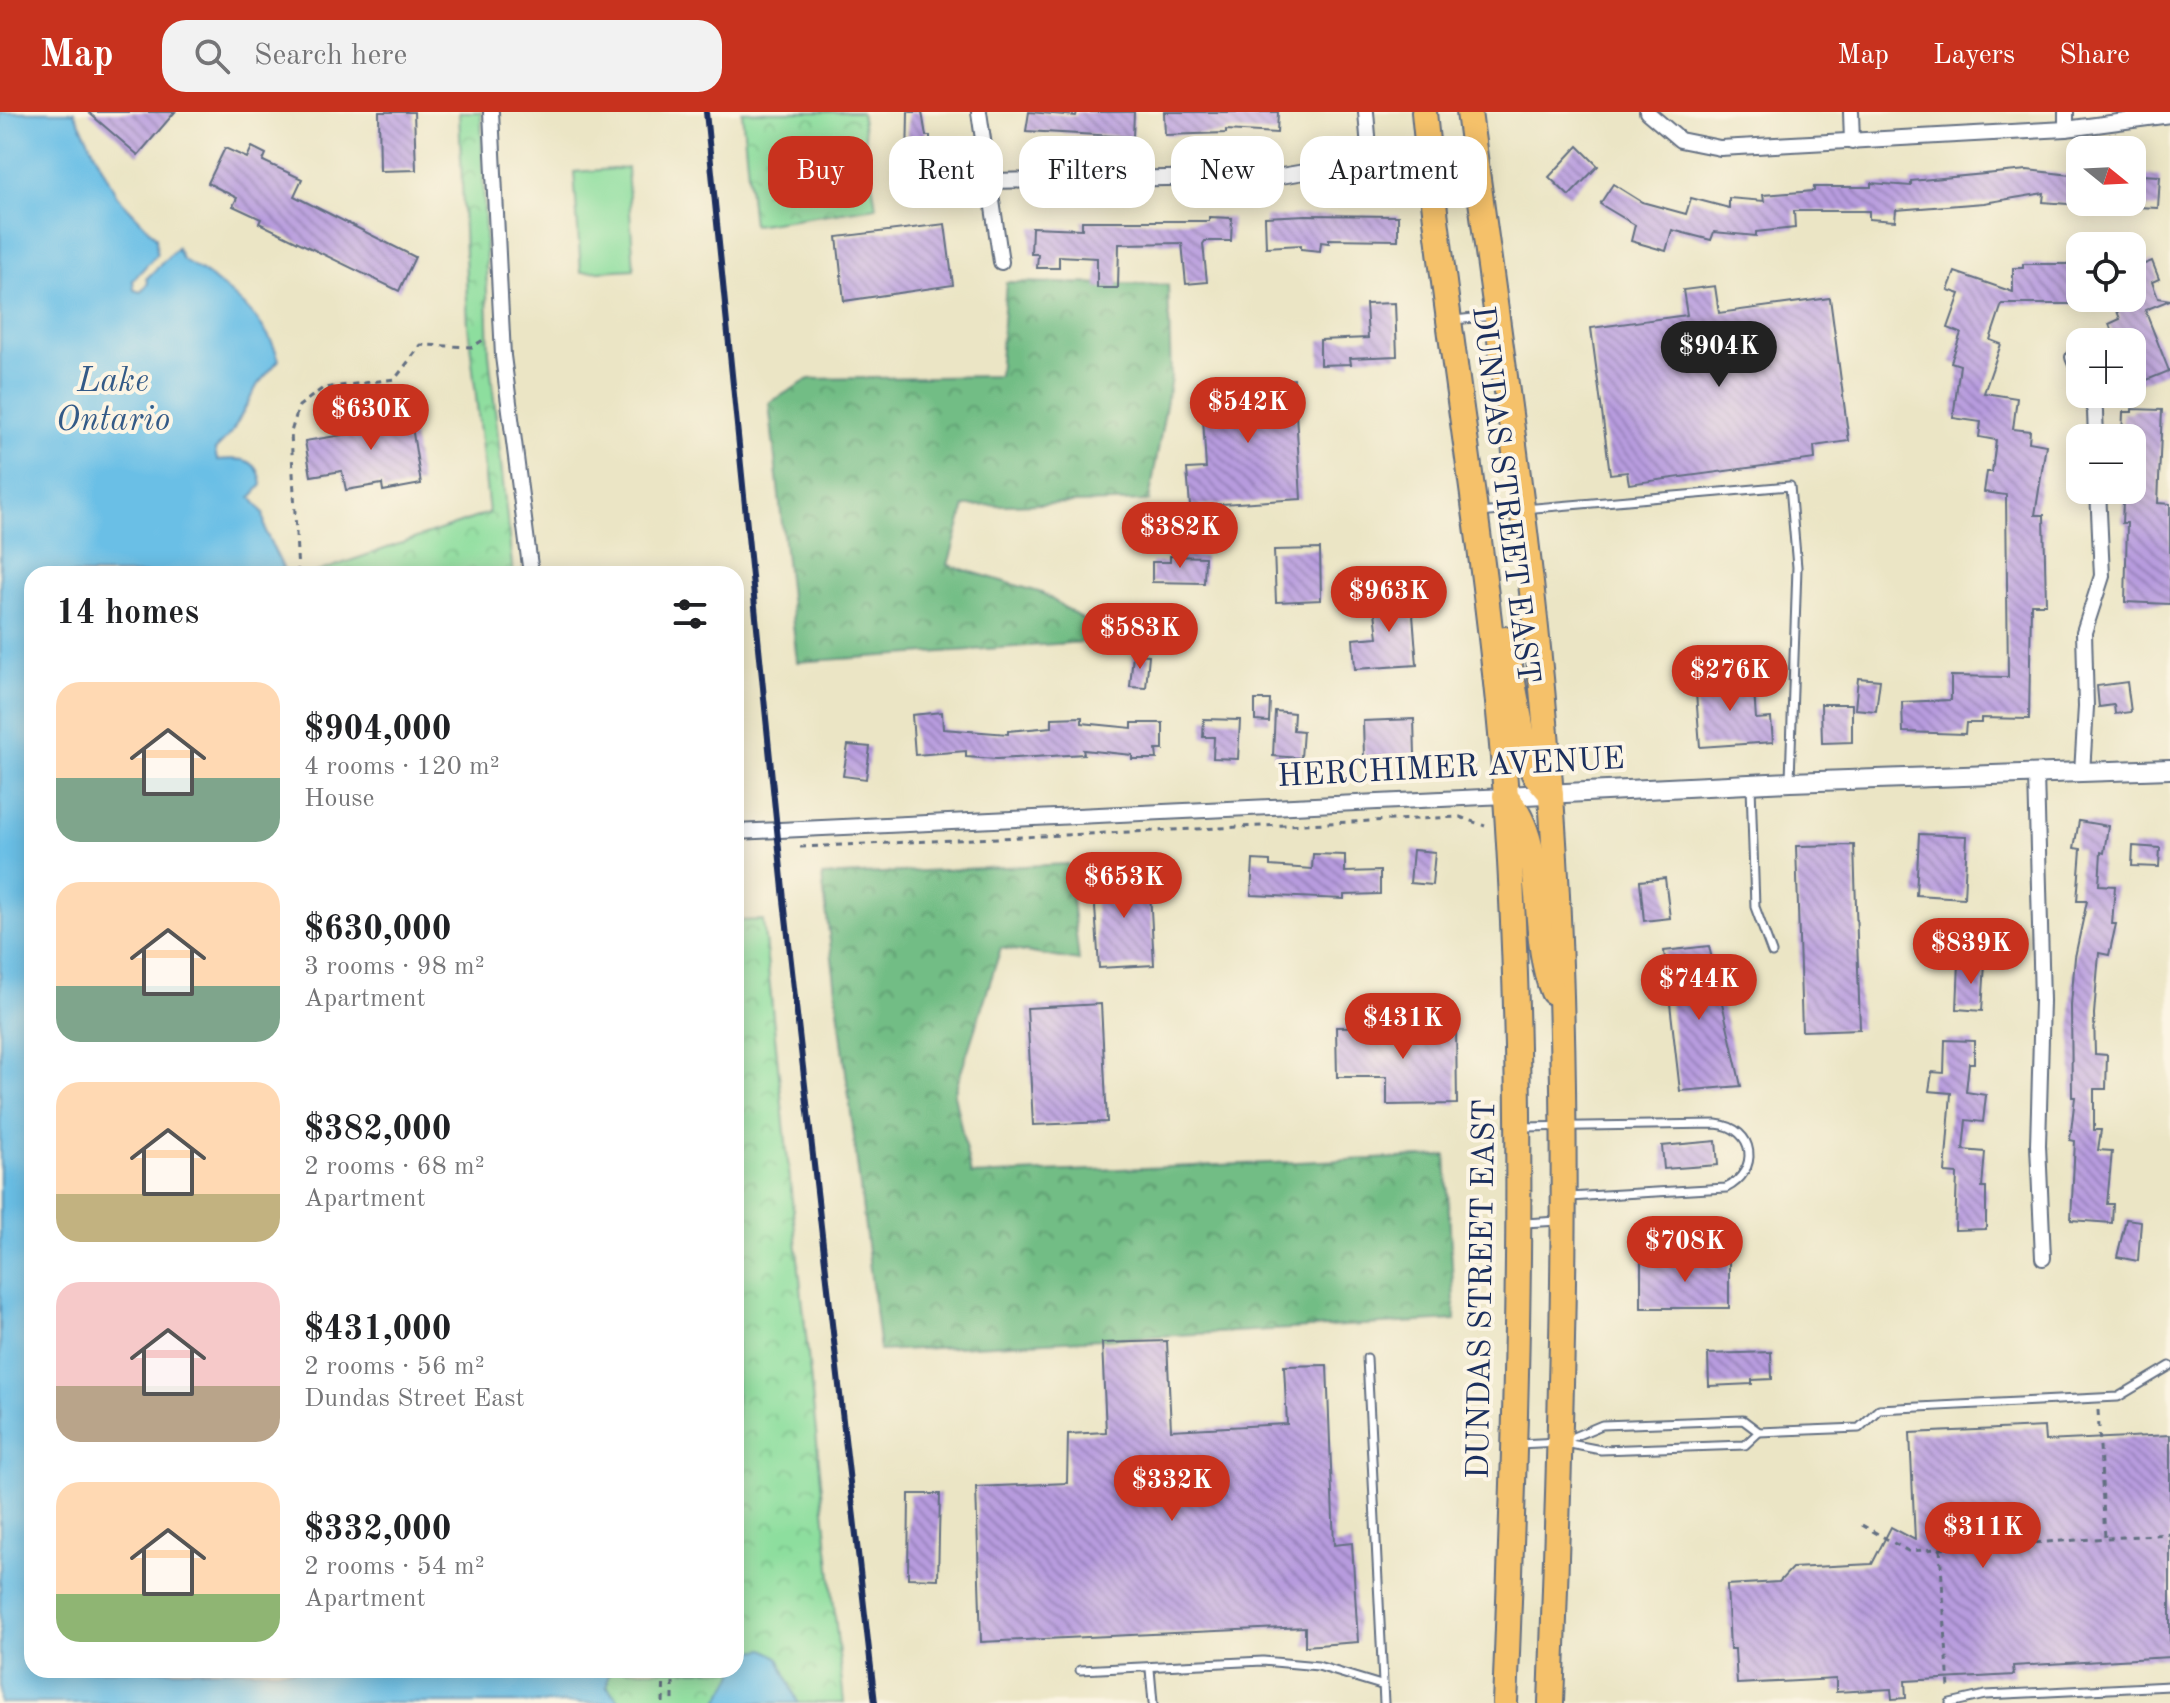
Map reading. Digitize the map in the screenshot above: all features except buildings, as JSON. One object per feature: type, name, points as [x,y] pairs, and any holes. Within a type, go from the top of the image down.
[{"type":"main road","name":"DUNDAS STREET EAST","points":[[1424,112],[1487,608],[1505,796],[1515,955],[1518,1127],[1515,1444],[1505,1703]]},
{"type":"main road","name":"DUNDAS STREET EAST","points":[[1469,112],[1521,509],[1551,794],[1561,1011],[1564,1209],[1551,1703]]},
{"type":"main road","points":[[1487,608],[1507,647],[1527,758],[1534,774],[1551,794]]},
{"type":"main road","points":[[1505,796],[1525,823],[1542,962],[1561,1011]]},
{"type":"street","points":[[491,112],[503,356],[530,566]]},
{"type":"street","points":[[979,112],[982,136]]},
{"type":"street","points":[[1003,181],[1281,176],[1357,163],[1369,148],[1366,112]]},
{"type":"street","points":[[1647,112],[1680,140],[1720,148],[2066,129],[2170,115]]},
{"type":"street","points":[[1851,112],[1852,142]]},
{"type":"street","points":[[2066,112],[2066,129]]},
{"type":"street","points":[[993,208],[1001,262]]},
{"type":"street","points":[[2082,773],[2086,707],[2084,632],[2102,576],[2099,504]]},
{"type":"street","name":"HERCHIMER AVENUE","points":[[744,832],[1751,783],[2170,769]]},
{"type":"street","points":[[2036,774],[2042,1001],[2038,1145],[2043,1258]]},
{"type":"lane","points":[[1450,321],[1495,315]]},
{"type":"lane","points":[[1476,513],[1790,486],[1797,567],[1790,782]]},
{"type":"lane","points":[[1751,783],[1755,907],[1772,953]]},
{"type":"lane","points":[[1517,1223],[1564,1209],[1726,1188],[1739,1182],[1749,1163],[1746,1141],[1731,1126],[1518,1127]]},
{"type":"lane","points":[[1367,1358],[1384,1703]]},
{"type":"lane","points":[[1560,1442],[1602,1425],[1743,1420],[1759,1432],[1859,1428],[1879,1409],[2118,1397],[2170,1366]]},
{"type":"lane","points":[[1515,1444],[1560,1442],[1601,1450],[1745,1445],[1759,1432]]},
{"type":"lane","points":[[1080,1670],[1150,1669],[1263,1661],[1318,1666],[1381,1685]]},
{"type":"lane","points":[[1150,1669],[1153,1703]]},
{"type":"lane","points":[[1950,1703],[1985,1695],[2170,1686]]},
{"type":"path","points":[[298,566],[291,432],[299,406],[323,388],[395,379],[421,345],[462,348]]},
{"type":"path","points":[[811,847],[1460,817],[1485,826]]},
{"type":"path","points":[[2097,1398],[2105,1538]]},
{"type":"path","points":[[1862,1525],[1908,1551],[2170,1534]]},
{"type":"path","points":[[1940,1549],[1950,1703]]},
{"type":"path","points":[[663,1703],[664,1678]]},
{"type":"path","points":[[673,1678],[673,1703]]},
{"type":"green space","points":[[459,112],[481,112],[489,353],[512,566],[335,566],[489,513],[468,325]]},
{"type":"green space","points":[[742,112],[861,112],[865,136],[768,136],[768,208],[869,208],[753,225]]},
{"type":"green space","points":[[627,168],[634,269],[581,272],[574,172]]},
{"type":"green space","points":[[1006,282],[1168,285],[1171,377],[1149,501],[965,506],[948,565],[1042,593],[1114,640],[797,662],[769,403],[809,379],[999,376]]},
{"type":"green space","points":[[1068,864],[1079,961],[1001,948],[954,1094],[971,1175],[1446,1156],[1455,1320],[880,1351],[822,876]]},
{"type":"green space","points":[[763,920],[844,1703],[621,1703],[607,1686],[608,1678],[744,1678],[744,921]]},
{"type":"water","name":"Lake Ontario","points":[[0,112],[74,112],[117,196],[156,237],[157,254],[133,280],[134,290],[141,292],[148,283],[146,279],[177,248],[182,259],[212,278],[253,314],[273,344],[279,360],[258,384],[231,434],[215,450],[217,460],[247,461],[257,469],[262,485],[251,497],[263,513],[266,533],[282,566],[24,566],[24,1678],[608,1678],[607,1686],[621,1703],[0,1703]]},
{"type":"water","points":[[765,1649],[779,1658],[798,1703],[717,1703],[732,1678],[744,1678],[747,1652]]},
{"type":"railway","points":[[706,112],[784,900],[875,1703]]}]
